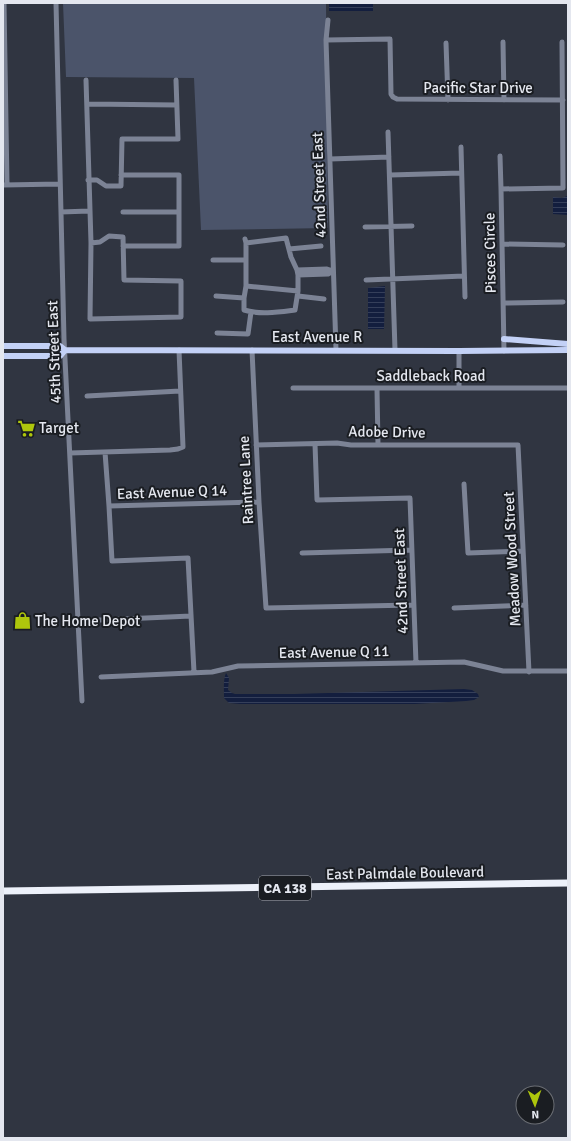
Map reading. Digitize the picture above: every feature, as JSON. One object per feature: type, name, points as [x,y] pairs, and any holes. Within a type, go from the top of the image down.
[{"type":"highway","name":"East Palmdale Boulevard","points":[[3,891],[568,883]]},
{"type":"main road","points":[[504,338],[568,344]]},
{"type":"main road","name":"East Avenue R","points":[[3,346],[60,346],[65,350],[568,350]]},
{"type":"main road","name":"East Avenue R","points":[[3,356],[60,356],[65,350]]},
{"type":"street","points":[[4,3],[5,185],[60,184]]},
{"type":"street","name":"45th Street East","points":[[56,3],[65,350],[82,701]]},
{"type":"street","name":"42nd Street East","points":[[328,20],[326,40],[336,350]]},
{"type":"street","name":"Pacific Star Drive","points":[[326,40],[390,39],[390,94],[397,99],[562,100]]},
{"type":"street","points":[[503,42],[504,100]]},
{"type":"street","points":[[501,189],[563,188],[565,144],[562,100],[562,42]]},
{"type":"street","points":[[446,43],[448,100]]},
{"type":"street","points":[[86,80],[90,211],[90,243],[90,319],[181,317],[180,281],[124,280],[123,237],[109,236],[100,242],[90,243]]},
{"type":"street","points":[[88,180],[97,180],[106,186],[122,186],[122,139],[178,139],[176,80]]},
{"type":"street","points":[[87,104],[177,105]]},
{"type":"street","points":[[388,132],[395,350]]},
{"type":"street","points":[[461,147],[465,297]]},
{"type":"street","name":"Pisces Circle","points":[[500,156],[504,351]]},
{"type":"street","points":[[330,159],[389,157]]},
{"type":"street","points":[[390,175],[461,173]]},
{"type":"street","points":[[122,175],[179,175],[178,246],[123,246]]},
{"type":"street","points":[[61,212],[90,211]]},
{"type":"street","points":[[123,212],[179,212]]},
{"type":"street","points":[[364,227],[412,226]]},
{"type":"street","points":[[286,238],[289,249],[298,273],[298,294],[295,310],[274,313],[250,312],[244,310],[246,286],[245,241],[286,238]]},
{"type":"street","points":[[502,244],[563,245]]},
{"type":"street","points":[[289,249],[321,246]]},
{"type":"street","points":[[214,260],[246,260]]},
{"type":"street","points":[[298,273],[328,274],[334,271]]},
{"type":"street","points":[[366,280],[464,276]]},
{"type":"street","points":[[246,286],[324,299]]},
{"type":"street","points":[[216,296],[244,298]]},
{"type":"street","points":[[503,302],[563,302]]},
{"type":"street","points":[[217,333],[248,334],[250,312]]},
{"type":"street","points":[[70,453],[170,450],[183,447],[179,350]]},
{"type":"street","name":"Raintree Lane","points":[[252,350],[259,502],[266,608],[413,605]]},
{"type":"street","points":[[459,351],[459,388]]},
{"type":"street","name":"Saddleback Road","points":[[293,388],[568,388]]},
{"type":"street","points":[[377,389],[378,445]]},
{"type":"street","points":[[87,396],[180,391]]},
{"type":"street","name":"Adobe Drive","points":[[256,445],[337,443],[351,445],[518,445]]},
{"type":"street","name":"42nd Street East","points":[[315,444],[317,500],[410,498],[416,662]]},
{"type":"street","name":"Meadow Wood Street","points":[[518,445],[529,672]]},
{"type":"street","points":[[105,452],[112,561],[188,558],[194,672]]},
{"type":"street","points":[[464,484],[468,553],[523,551]]},
{"type":"street","name":"East Avenue Q 14","points":[[109,506],[259,502]]},
{"type":"street","points":[[302,553],[411,550]]},
{"type":"street","points":[[454,608],[526,605]]},
{"type":"street","points":[[78,621],[191,616]]},
{"type":"street","name":"East Avenue Q 11","points":[[101,677],[212,672],[238,666],[416,662],[464,662],[503,671],[568,671]]},
{"type":"shaded area","points":[[63,3],[326,3],[328,228],[201,230],[194,78],[66,77]]},
{"type":"shaded area","points":[[329,3],[373,3],[373,11],[329,11]]},
{"type":"shaded area","points":[[568,195],[568,215],[553,214],[553,197],[562,198]]},
{"type":"shaded area","points":[[385,286],[384,329],[368,329],[368,288]]},
{"type":"shaded area","points":[[226,673],[229,678],[228,690],[235,694],[294,694],[464,689],[472,690],[478,694],[479,697],[474,700],[466,701],[415,704],[229,703],[224,698],[224,682]]},
{"type":"place","name":"Target","points":[[26,428]]},
{"type":"place","name":"The Home Depot","points":[[22,621]]}]
